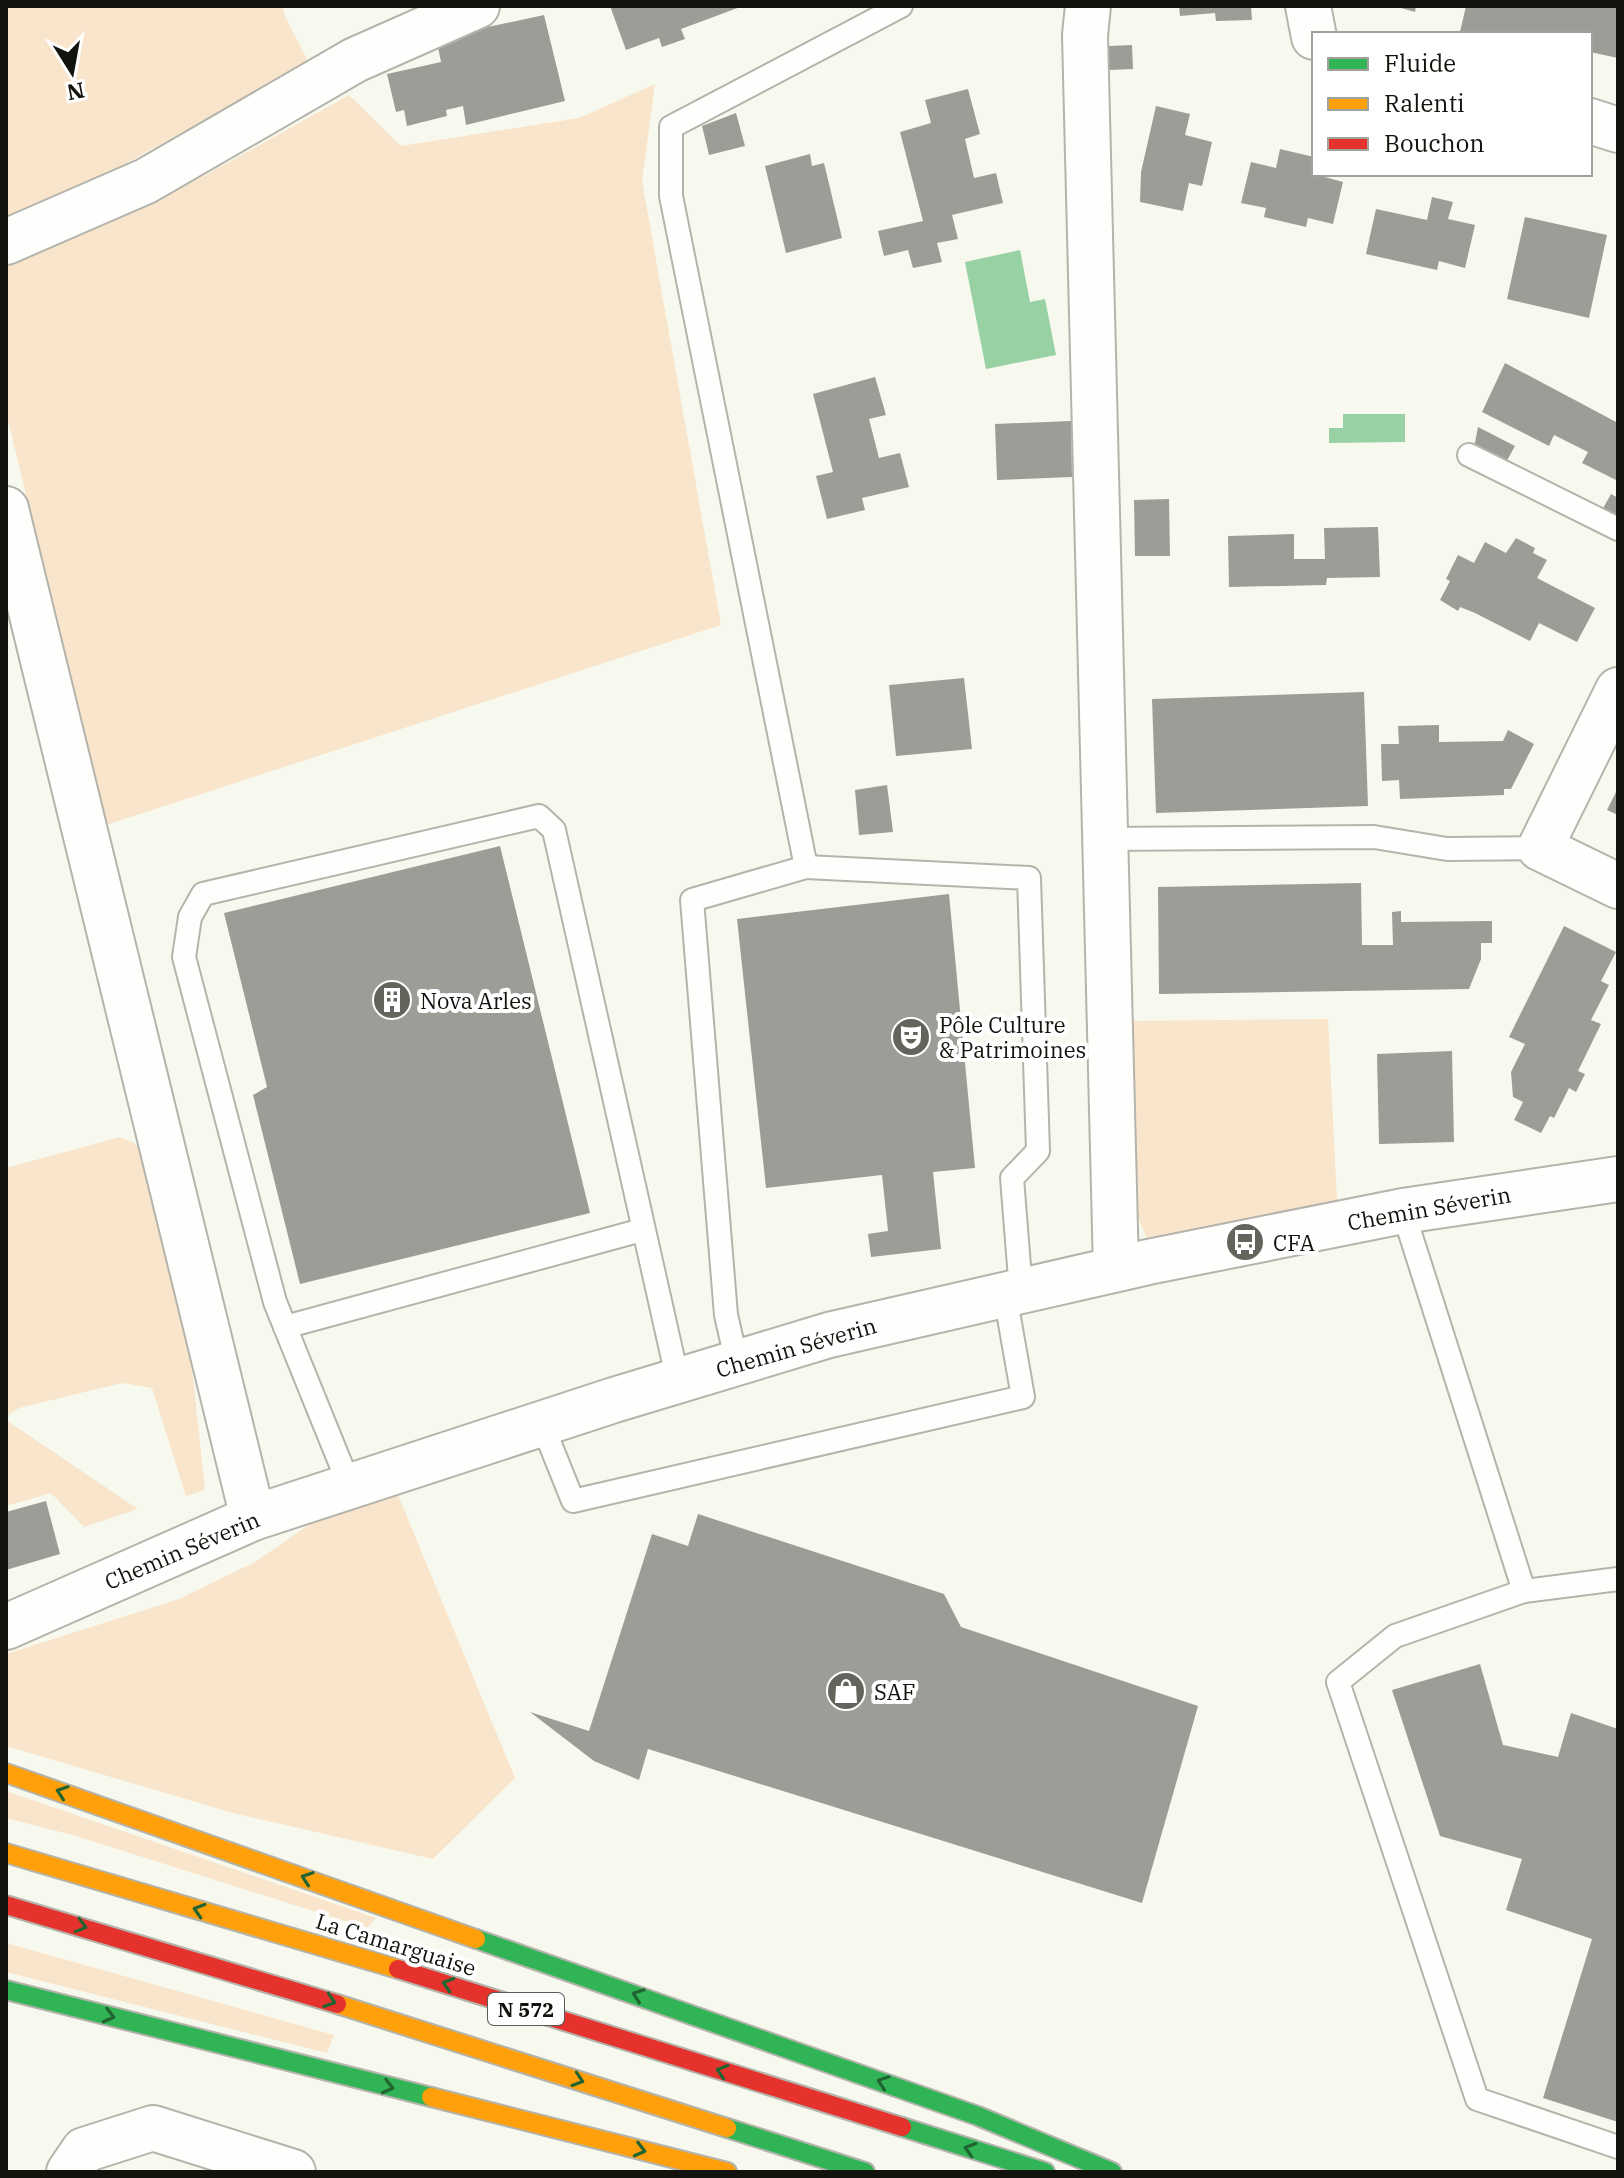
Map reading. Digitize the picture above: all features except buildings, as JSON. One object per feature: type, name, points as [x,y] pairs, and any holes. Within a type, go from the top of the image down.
[{"type":"highway","points":[[6,1773],[963,2111],[1112,2172]]},
{"type":"highway","name":"La Camarguaise","points":[[6,1853],[441,1982],[1045,2172]]},
{"type":"highway","name":"N 572","points":[[6,1905],[253,1977],[865,2172]]},
{"type":"highway","points":[[6,1990],[727,2172]]},
{"type":"street","points":[[6,242],[146,181],[355,60],[477,6]]},
{"type":"street","points":[[1088,6],[1085,35],[1116,1269]]},
{"type":"street","points":[[1308,6],[1313,32]]},
{"type":"street","points":[[1592,122],[1618,130]]},
{"type":"street","points":[[6,509],[253,1518]]},
{"type":"street","points":[[1618,690],[1540,848],[1618,886]]},
{"type":"street","name":"Chemin Séverin","points":[[6,1627],[253,1518],[829,1335],[1116,1269],[1403,1211],[1617,1178]]},
{"type":"street","points":[[69,2172],[84,2150],[153,2128],[293,2172]]},
{"type":"lane","points":[[806,867],[671,196],[671,127],[901,6]]},
{"type":"lane","points":[[1469,455],[1618,529]]},
{"type":"lane","points":[[350,1487],[275,1302],[184,957],[190,917],[203,894],[539,816],[554,830],[678,1381]]},
{"type":"lane","points":[[1104,839],[1374,837],[1447,849],[1540,848]]},
{"type":"lane","points":[[542,1424],[573,1501],[1023,1397],[1013,1293],[1012,1178],[1038,1151],[1029,878],[806,867],[692,900],[726,1315],[737,1363]]},
{"type":"lane","points":[[1403,1211],[1524,1591]]},
{"type":"lane","points":[[285,1327],[642,1230]]},
{"type":"lane","points":[[1618,1579],[1524,1591],[1395,1636],[1338,1682],[1477,2099],[1618,2147]]},
{"type":"shaded area","points":[[6,6],[283,6],[284,14],[309,63],[99,178],[6,218]]},
{"type":"shaded area","points":[[655,84],[642,181],[721,625],[106,825],[6,412],[6,260],[204,176],[349,95],[401,146],[579,118]]},
{"type":"shaded area","points":[[1020,250],[1030,302],[1045,299],[1056,355],[986,369],[965,262]]},
{"type":"shaded area","points":[[1343,414],[1405,414],[1405,442],[1329,443],[1329,428],[1343,428]]},
{"type":"shaded area","points":[[1328,1019],[1337,1200],[1147,1239],[1133,1205],[1125,1021]]},
{"type":"shaded area","points":[[120,1137],[134,1143],[145,1155],[166,1237],[192,1367],[205,1490],[186,1496],[152,1388],[122,1383],[19,1408],[6,1417],[6,1168]]},
{"type":"shaded area","points":[[6,1420],[138,1509],[84,1527],[51,1493],[6,1506]]},
{"type":"shaded area","points":[[396,1490],[515,1778],[433,1859],[233,1813],[6,1746],[6,1654],[179,1599],[255,1562],[307,1526]]},
{"type":"shaded area","points":[[6,1791],[376,1918],[367,1928],[76,1836],[6,1818]]},
{"type":"shaded area","points":[[6,1943],[334,2035],[327,2053],[6,1972]]},
{"type":"traffic: fast","points":[[476,1939],[978,2116],[1112,2172]]},
{"type":"traffic: fast","points":[[6,1990],[431,2097]]},
{"type":"traffic: fast","points":[[902,2127],[1045,2172]]},
{"type":"traffic: fast","points":[[727,2128],[865,2172]]},
{"type":"traffic: slow","points":[[6,1773],[476,1939]]},
{"type":"traffic: slow","points":[[6,1853],[398,1969]]},
{"type":"traffic: slow","points":[[337,2004],[727,2128]]},
{"type":"traffic: slow","points":[[431,2097],[727,2172]]},
{"type":"traffic: jam","points":[[6,1905],[337,2004]]},
{"type":"traffic: jam","points":[[398,1969],[902,2127]]},
{"type":"place","name":"Nova Arles","points":[[392,1000]]},
{"type":"place","name":"Pôle Culture & Patrimoines","points":[[911,1037]]},
{"type":"place","name":"CFA","points":[[1245,1242]]},
{"type":"place","name":"SAF","points":[[846,1691]]}]
